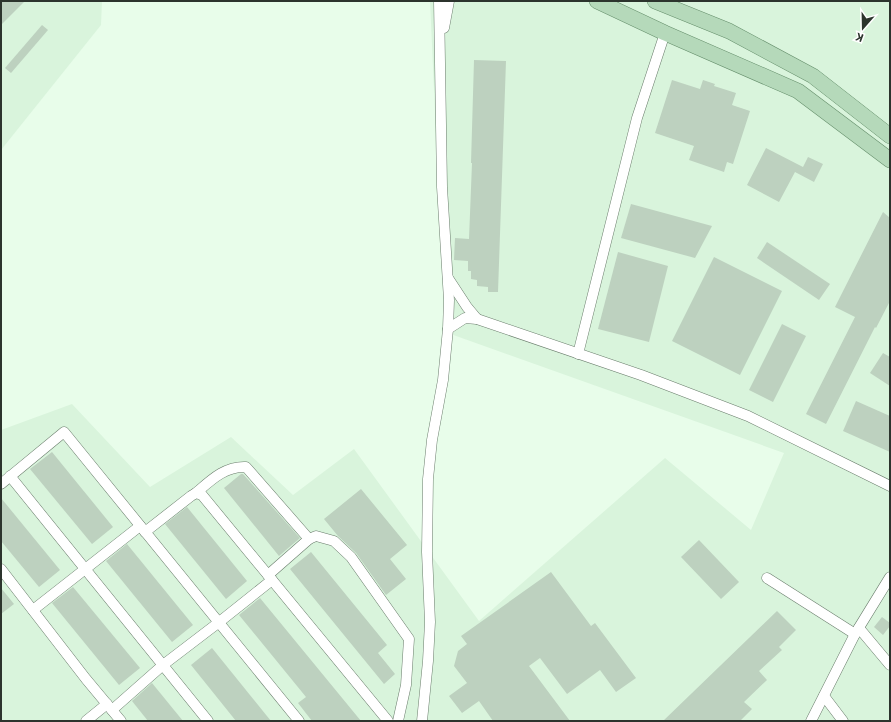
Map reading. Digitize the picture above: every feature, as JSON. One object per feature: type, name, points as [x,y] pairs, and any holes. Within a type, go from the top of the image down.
[{"type":"main road","points":[[597,1],[798,91],[890,160]]},
{"type":"main road","points":[[655,1],[729,31],[813,76],[890,136]]},
{"type":"street","points":[[422,721],[430,622],[427,552],[428,479],[432,440],[443,380],[449,300],[442,187],[441,42],[439,1]]},
{"type":"street","points":[[441,42],[449,1]]},
{"type":"street","points":[[578,354],[637,118],[666,33]]},
{"type":"street","points":[[447,278],[477,319]]},
{"type":"street","points":[[448,329],[465,318],[477,319],[641,375],[748,416],[890,486]]},
{"type":"street","points":[[1,484],[64,432],[298,721]]},
{"type":"street","points":[[33,610],[85,568],[196,493],[216,475],[239,466],[246,467],[309,539]]},
{"type":"street","points":[[10,476],[208,721]]},
{"type":"street","points":[[196,493],[202,495],[388,721]]},
{"type":"street","points":[[86,721],[109,707],[218,623],[270,578],[309,539],[316,536],[325,537],[334,541],[351,557],[409,639],[406,685],[398,721]]},
{"type":"street","points":[[1,569],[121,721]]},
{"type":"street","points":[[811,721],[856,631],[890,577]]},
{"type":"street","points":[[767,578],[856,631],[890,665]]},
{"type":"street","points":[[824,696],[843,721]]},
{"type":"street","points":[[804,721],[818,708]]},
{"type":"shaded area","points":[[1,1],[102,1],[101,25],[1,150]]},
{"type":"shaded area","points":[[430,1],[890,1],[890,721],[1,721],[1,430],[72,404],[150,487],[231,437],[293,495],[354,449],[479,621],[665,458],[751,530],[784,453],[445,332]]},
{"type":"building","points":[[1,1],[25,1],[1,25]]},
{"type":"building","points":[[42,25],[48,30],[11,73],[5,68]]},
{"type":"building","points":[[474,60],[506,61],[498,292],[488,292],[488,287],[477,286],[477,280],[471,279],[471,271],[468,271],[468,261],[454,260],[455,238],[469,239]]},
{"type":"building","points":[[672,80],[700,89],[703,80],[715,84],[714,86],[736,93],[732,105],[750,111],[733,164],[727,162],[724,172],[689,160],[694,146],[655,133]]},
{"type":"building","points":[[766,148],[803,167],[808,157],[823,164],[814,182],[795,172],[779,202],[747,185]]},
{"type":"building","points":[[631,204],[712,226],[695,258],[621,238]]},
{"type":"building","points":[[883,212],[890,218],[890,301],[876,328],[875,327],[826,424],[806,414],[855,317],[835,307]]},
{"type":"building","points":[[767,242],[830,284],[819,300],[757,258]]},
{"type":"building","points":[[618,252],[668,266],[649,342],[598,329]]},
{"type":"building","points":[[714,257],[782,291],[740,375],[672,341]]},
{"type":"building","points":[[782,324],[806,336],[773,402],[749,390]]},
{"type":"building","points":[[883,353],[890,357],[890,386],[870,373]]},
{"type":"building","points":[[856,401],[890,416],[890,452],[843,431]]},
{"type":"building","points":[[52,452],[113,527],[92,544],[30,469]]},
{"type":"building","points":[[243,474],[300,538],[279,556],[224,488]]},
{"type":"building","points":[[361,489],[407,545],[390,559],[406,579],[386,595],[356,553],[338,536],[324,519]]},
{"type":"building","points":[[1,498],[60,570],[39,587],[1,541]]},
{"type":"building","points":[[187,507],[247,581],[226,599],[165,524]]},
{"type":"building","points":[[699,540],[739,582],[721,599],[681,557]]},
{"type":"building","points":[[127,544],[193,625],[172,642],[106,561]]},
{"type":"building","points":[[311,552],[387,645],[378,653],[395,674],[384,684],[290,569]]},
{"type":"building","points":[[551,572],[591,626],[595,623],[636,678],[616,692],[600,670],[567,694],[540,658],[529,666],[570,721],[493,721],[479,701],[462,713],[449,696],[467,683],[454,666],[458,651],[467,644],[461,636]]},
{"type":"building","points":[[73,587],[140,668],[119,685],[52,603]]},
{"type":"building","points":[[1,588],[14,604],[1,614]]},
{"type":"building","points":[[260,598],[361,721],[312,721],[298,703],[306,697],[239,615]]},
{"type":"building","points":[[777,611],[796,630],[779,647],[782,650],[759,671],[767,680],[744,702],[752,709],[740,721],[663,721]]},
{"type":"building","points":[[882,617],[890,623],[890,626],[883,635],[874,627]]},
{"type":"building","points":[[212,648],[271,721],[236,721],[191,665]]},
{"type":"building","points":[[152,683],[183,721],[148,721],[132,701]]}]
